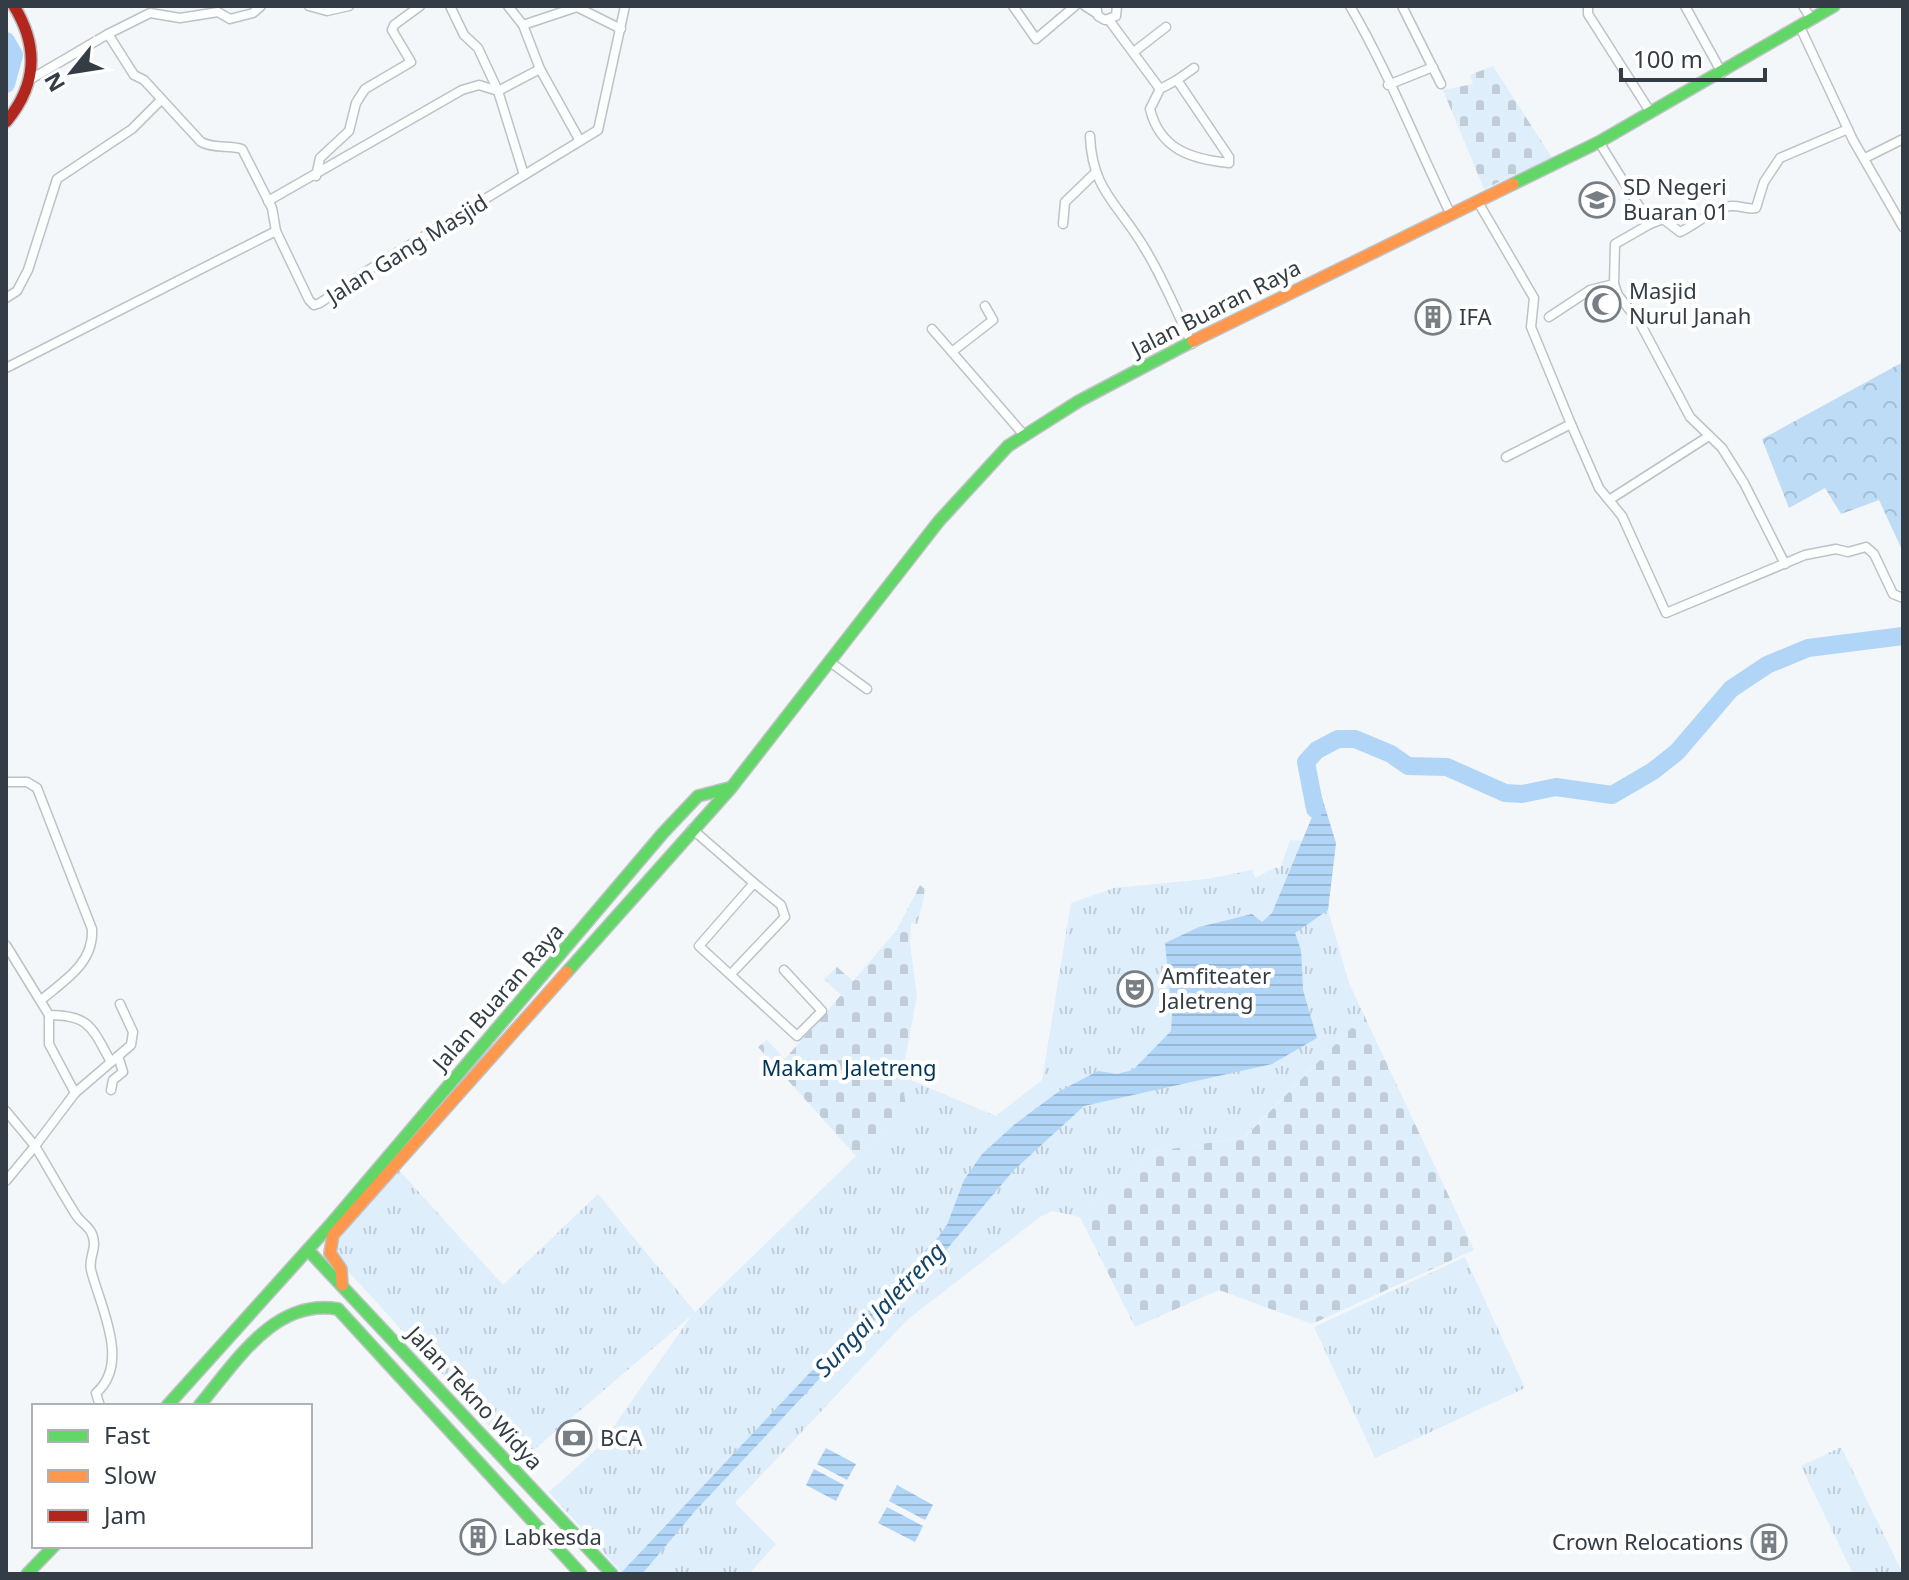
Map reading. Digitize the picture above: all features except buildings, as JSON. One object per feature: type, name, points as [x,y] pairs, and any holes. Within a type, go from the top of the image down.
[{"type":"main road","points":[[6,122],[23,103],[31,79],[33,44],[14,6]]},
{"type":"main road","name":"Jalan Buaran Raya","points":[[169,1404],[731,788],[985,467],[1024,435],[1079,401],[1275,298],[1599,142],[1834,6]]},
{"type":"main road","name":"Jalan Buaran Raya","points":[[342,1285],[341,1269],[330,1253],[333,1235],[370,1185],[663,833],[698,796],[731,788]]},
{"type":"main road","name":"Jalan Tekno Widya","points":[[308,1250],[612,1574]]},
{"type":"main road","name":"Jalan Tekno Widya","points":[[201,1404],[281,1315],[315,1304],[338,1309],[574,1571]]},
{"type":"main road","points":[[27,1574],[52,1548]]},
{"type":"street","points":[[31,79],[150,13],[180,18],[218,12],[230,19],[253,13],[261,6]]},
{"type":"street","points":[[309,6],[327,11],[349,6]]},
{"type":"street","points":[[403,6],[416,9]]},
{"type":"street","points":[[450,6],[464,35],[478,48],[498,91],[524,175]]},
{"type":"street","points":[[508,6],[523,25],[540,69],[580,141]]},
{"type":"street","name":"Jalan Gang Masjid","points":[[276,231],[309,300],[317,305],[598,130],[625,6]]},
{"type":"street","points":[[1013,6],[1036,39],[1075,6]]},
{"type":"street","points":[[1085,6],[1109,20],[1135,51],[1160,89]]},
{"type":"street","points":[[1109,20],[1116,16],[1118,6]]},
{"type":"street","points":[[1350,6],[1380,59],[1388,85],[1451,215]]},
{"type":"street","points":[[1402,6],[1441,84]]},
{"type":"street","points":[[1685,6],[1722,73]]},
{"type":"street","points":[[1803,6],[1812,20]]},
{"type":"street","points":[[523,25],[577,7],[621,29]]},
{"type":"street","points":[[1586,7],[1651,113]]},
{"type":"street","points":[[316,176],[320,158],[349,131],[356,103],[365,89],[411,62],[392,30],[394,25],[416,9]]},
{"type":"street","points":[[1135,51],[1166,27]]},
{"type":"street","points":[[1800,27],[1848,129],[1903,227]]},
{"type":"street","points":[[6,368],[276,231],[277,220],[242,149],[229,145],[212,147],[201,142],[144,80],[134,75],[108,34]]},
{"type":"street","points":[[1388,85],[1433,67]]},
{"type":"street","points":[[1177,80],[1229,163],[1174,150],[1164,140],[1150,112],[1160,89],[1194,68]]},
{"type":"street","points":[[268,201],[462,90],[479,85],[498,91],[540,69]]},
{"type":"street","points":[[6,298],[17,291],[28,270],[57,179],[132,129],[161,100]]},
{"type":"street","points":[[1785,564],[1744,483],[1722,448],[1690,417],[1614,284],[1615,244],[1663,219],[1680,232],[1704,221],[1713,212],[1732,205],[1756,208],[1764,182],[1780,158],[1848,129]]},
{"type":"street","points":[[1090,136],[1094,174],[1106,197],[1144,246],[1192,344]]},
{"type":"street","points":[[1865,158],[1903,139]]},
{"type":"street","points":[[1599,142],[1650,224]]},
{"type":"street","points":[[1203,158],[1220,146]]},
{"type":"street","points":[[1063,224],[1065,202],[1094,174]]},
{"type":"street","points":[[1478,202],[1534,298],[1531,327],[1571,424],[1599,488],[1622,516],[1666,613],[1820,552],[1836,549],[1848,552],[1866,547],[1874,554],[1893,594],[1903,598]]},
{"type":"street","points":[[1549,317],[1590,290],[1614,284]]},
{"type":"street","points":[[953,351],[993,320],[985,306]]},
{"type":"street","points":[[932,329],[1024,435]]},
{"type":"street","points":[[1506,457],[1571,424]]},
{"type":"street","points":[[1609,500],[1709,436]]},
{"type":"street","points":[[830,662],[867,689]]},
{"type":"street","points":[[6,782],[27,782],[37,788],[92,929],[91,944],[83,965],[41,1000]]},
{"type":"street","points":[[692,829],[781,905],[785,917],[731,974]]},
{"type":"street","points":[[754,883],[699,943],[797,1036],[822,1011],[784,970]]},
{"type":"street","points":[[6,945],[49,1015],[49,1044],[75,1093]]},
{"type":"street","points":[[6,1181],[75,1093],[131,1045],[134,1037],[120,1004]]},
{"type":"street","points":[[49,1015],[74,1016],[89,1025],[123,1072],[113,1080],[111,1090]]},
{"type":"street","points":[[6,1111],[35,1146],[78,1218],[91,1232],[96,1245],[90,1267],[109,1329],[111,1370],[109,1379],[96,1393],[99,1404]]},
{"type":"green space","points":[[1493,66],[1552,158],[1484,189],[1443,90],[1473,84],[1470,75]]},
{"type":"green space","points":[[1903,362],[1903,552],[1879,500],[1841,514],[1825,488],[1789,508],[1762,439]]},
{"type":"green space","points":[[1290,840],[1336,843],[1328,910],[1349,983],[1364,1015],[1244,1137],[1152,1152],[1080,1217],[1052,1211],[1040,1217],[907,1320],[735,1503],[776,1544],[749,1574],[623,1574],[549,1492],[600,1446],[692,1315],[521,1461],[338,1260],[337,1242],[398,1169],[503,1285],[598,1194],[695,1312],[856,1156],[907,1116],[901,1076],[996,1116],[1042,1080],[1071,903],[1114,888],[1207,879],[1252,870],[1255,878],[1276,867],[1280,869]]},
{"type":"green space","name":"Makam Jaletreng","points":[[920,885],[926,890],[917,924],[911,923],[910,944],[917,996],[902,1076],[907,1116],[856,1156],[758,1047],[767,1040],[785,1059],[841,995],[824,979],[837,967],[853,981],[896,931]]},
{"type":"green space","points":[[1364,1015],[1474,1250],[1312,1324],[1219,1290],[1135,1327],[1080,1217],[1152,1152],[1245,1137]]},
{"type":"green space","points":[[1465,1257],[1525,1388],[1375,1458],[1314,1327]]},
{"type":"green space","points":[[1841,1447],[1903,1574],[1853,1574],[1801,1466]]},
{"type":"water","points":[[1306,786],[1320,791],[1336,843],[1328,910],[1295,933],[1301,950],[1303,990],[1317,1038],[1272,1064],[1084,1106],[1014,1170],[941,1256],[935,1256],[696,1510],[642,1574],[620,1574],[939,1236],[947,1225],[964,1180],[982,1154],[1058,1092],[1098,1071],[1117,1074],[1133,1070],[1171,1031],[1165,943],[1199,927],[1252,914],[1262,922],[1272,913],[1312,817]]},
{"type":"water","points":[[826,1448],[856,1464],[847,1480],[817,1464]]},
{"type":"water","points":[[814,1469],[844,1485],[836,1501],[806,1485]]},
{"type":"water","points":[[897,1485],[933,1505],[925,1520],[889,1501]]},
{"type":"water","points":[[887,1507],[923,1526],[915,1542],[878,1523]]},
{"type":"waterway","points":[[6,41],[14,55],[6,84]]},
{"type":"waterway","name":"Sungai Jaletreng","points":[[1315,809],[1306,762],[1317,750],[1338,739],[1355,739],[1391,754],[1408,766],[1447,767],[1505,793],[1522,794],[1556,787],[1612,795],[1653,771],[1677,752],[1731,689],[1767,665],[1808,648],[1903,636]]},
{"type":"traffic: fast","points":[[1513,184],[1599,142],[1834,6]]},
{"type":"traffic: fast","points":[[567,972],[731,788],[939,521],[1008,446],[1079,401],[1193,341]]},
{"type":"traffic: fast","points":[[169,1404],[330,1225],[663,833],[698,796],[729,788]]},
{"type":"traffic: fast","points":[[308,1250],[612,1574]]},
{"type":"traffic: fast","points":[[201,1404],[242,1353],[276,1323],[294,1313],[315,1308],[338,1309]]},
{"type":"traffic: fast","points":[[338,1309],[581,1574]]},
{"type":"traffic: fast","points":[[27,1574],[52,1548]]},
{"type":"traffic: slow","points":[[1193,341],[1513,184]]},
{"type":"traffic: slow","points":[[342,1285],[341,1269],[330,1253],[333,1235],[567,972]]},
{"type":"traffic: jam","points":[[6,122],[24,94],[31,66],[28,36],[14,6]]},
{"type":"place","name":"SD Negeri Buaran 01","points":[[1597,200]]},
{"type":"place","name":"Masjid Nurul Janah","points":[[1603,304]]},
{"type":"place","name":"IFA","points":[[1433,317]]},
{"type":"place","name":"Amfiteater Jaletreng","points":[[1135,989]]},
{"type":"place","name":"BCA","points":[[574,1438]]},
{"type":"place","name":"Labkesda","points":[[478,1537]]},
{"type":"place","name":"Crown Relocations","points":[[1769,1542]]}]
